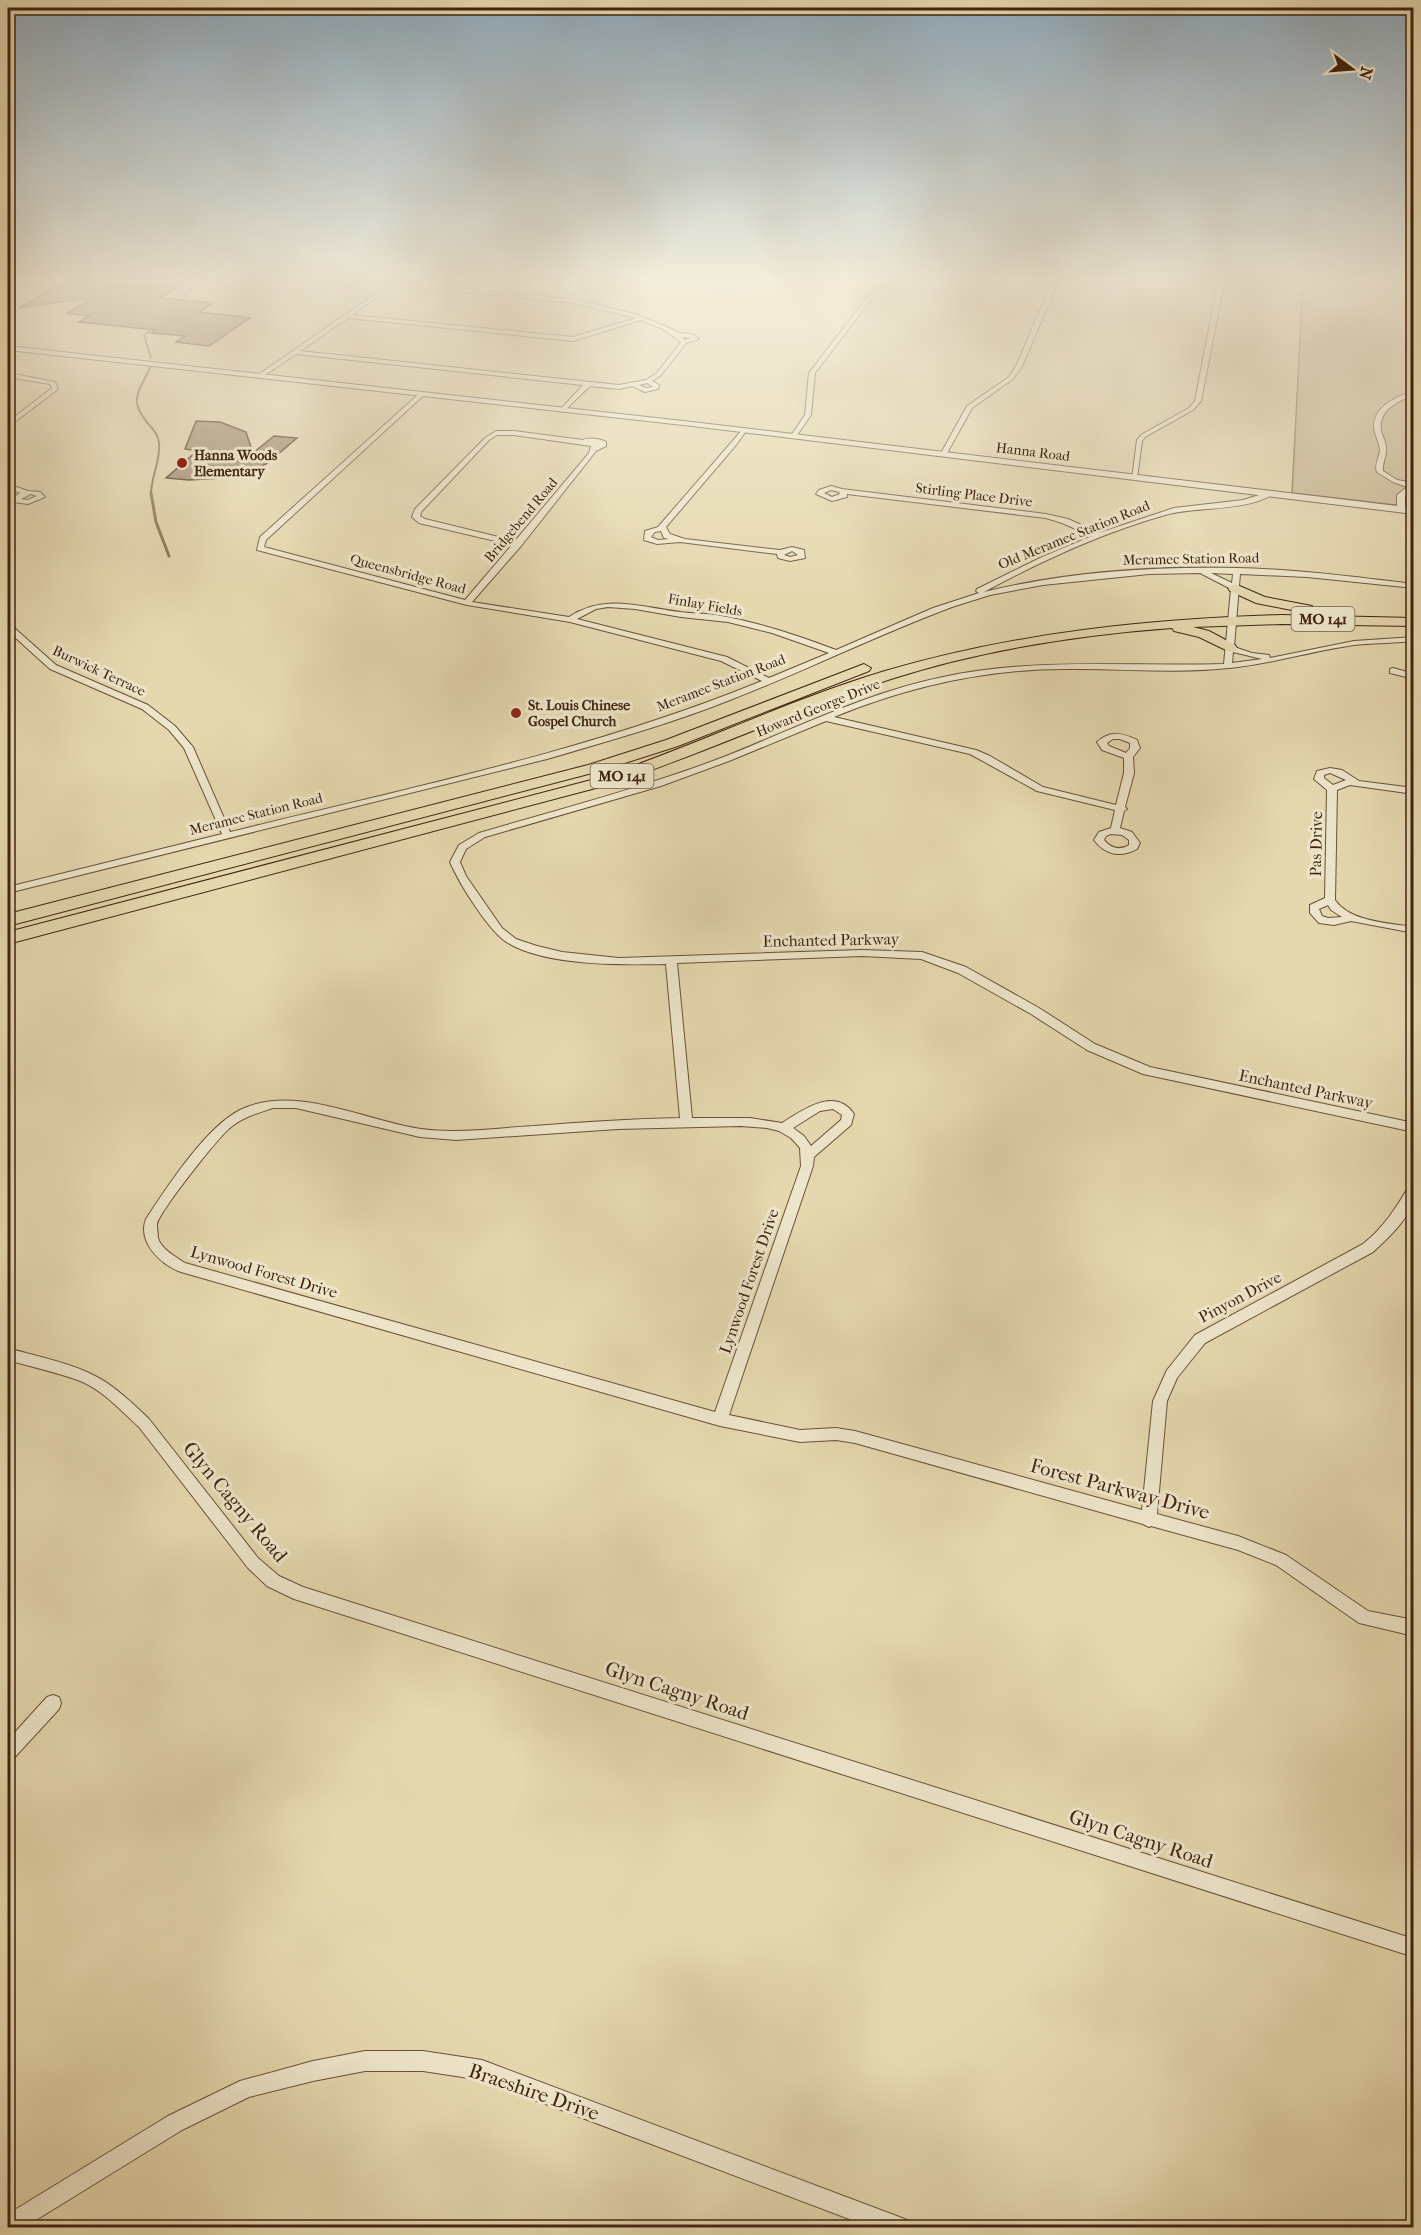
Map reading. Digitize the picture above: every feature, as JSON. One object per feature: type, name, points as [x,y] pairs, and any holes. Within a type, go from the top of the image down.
[{"type":"highway","points":[[1235,588],[1261,600],[1307,609]]},
{"type":"highway","name":"MO 141","points":[[8,938],[605,781],[683,755],[854,687],[933,662],[1057,636],[1233,615],[1307,609],[1413,612]]},
{"type":"highway","name":"MO 141","points":[[8,920],[594,768],[672,743],[840,676],[940,646],[1081,620],[1154,613],[1413,622]]},
{"type":"highway","points":[[1158,624],[1204,634],[1230,648]]},
{"type":"street","points":[[8,425],[55,389],[55,386]]},
{"type":"street","name":"Hanna Road","points":[[353,386],[1269,494]]},
{"type":"street","points":[[563,410],[586,386]]},
{"type":"street","points":[[636,386],[645,390],[656,388],[654,386]]},
{"type":"street","points":[[793,437],[807,415],[811,386]]},
{"type":"street","points":[[943,455],[969,407],[999,386]]},
{"type":"street","points":[[1134,478],[1139,441],[1143,436],[1191,409],[1198,401],[1201,386]]},
{"type":"street","points":[[1413,393],[1390,404],[1379,418],[1377,427],[1383,450],[1378,464],[1380,472],[1395,481],[1413,486]]},
{"type":"street","name":"Queensbridge Road","points":[[422,394],[263,539],[260,548],[467,603],[570,620],[724,659],[766,680]]},
{"type":"street","points":[[514,433],[507,430],[488,432],[484,436],[487,439],[418,511],[416,517],[422,521],[518,544]]},
{"type":"street","points":[[681,540],[657,542],[647,538],[648,533],[653,530],[662,529],[698,483],[717,466],[743,431]]},
{"type":"street","name":"Bridgebend Road","points":[[467,603],[518,544],[595,445],[582,441],[514,433],[496,434],[487,439]]},
{"type":"street","points":[[8,486],[27,493]]},
{"type":"street","points":[[1401,510],[1401,495],[1413,486]]},
{"type":"street","name":"Stirling Place Drive","points":[[842,490],[1046,516],[1065,521],[1099,536]]},
{"type":"street","name":"Old Meramec Station Road","points":[[963,601],[1004,578],[1099,536],[1161,513],[1249,501],[1269,494],[1413,511]]},
{"type":"street","points":[[662,529],[668,536],[681,540],[780,552]]},
{"type":"street","points":[[1191,570],[1214,577],[1235,588]]},
{"type":"street","name":"Meramec Station Road","points":[[8,890],[544,757],[682,714],[963,601],[989,593],[1052,582],[1144,571],[1191,570],[1330,575],[1413,586]]},
{"type":"street","points":[[1228,666],[1237,570]]},
{"type":"street","name":"Finlay Fields","points":[[570,620],[594,607],[629,605],[676,614],[722,619],[799,638],[836,652]]},
{"type":"street","name":"Burwick Terrace","points":[[8,627],[53,668],[145,706],[172,728],[188,747],[226,835]]},
{"type":"street","name":"Howard George Drive","points":[[462,847],[482,835],[658,784],[726,759],[869,700],[910,688],[991,672],[1084,666],[1179,668],[1228,666],[1280,658],[1354,642],[1413,639]]},
{"type":"street","points":[[1230,648],[1251,655],[1280,658]]},
{"type":"street","points":[[1393,670],[1413,676]]},
{"type":"street","points":[[825,718],[973,752],[1040,789],[1122,809]]},
{"type":"street","points":[[1115,830],[1129,773],[1128,757]]},
{"type":"street","points":[[1332,789],[1319,779],[1320,773],[1327,770],[1339,771],[1356,783],[1413,791]]},
{"type":"street","name":"Pas Drive","points":[[1333,905],[1332,789],[1342,783],[1356,783]]},
{"type":"street","name":"Enchanted Parkway","points":[[462,847],[456,857],[456,867],[488,919],[498,930],[512,941],[562,956],[589,960],[671,962],[862,952],[922,956],[962,970],[1035,1011],[1091,1047],[1147,1071],[1413,1128]]},
{"type":"street","points":[[1351,917],[1331,923],[1319,919],[1315,915],[1314,907],[1333,905],[1351,917],[1413,930]]},
{"type":"street","points":[[671,962],[686,1122]]},
{"type":"street","name":"Lynwood Forest Drive","points":[[720,1420],[810,1154],[806,1144],[783,1128],[768,1124],[686,1122],[456,1136],[420,1132],[296,1104],[273,1104],[245,1112],[226,1124],[211,1139],[151,1223],[152,1241],[165,1257],[181,1268],[720,1420],[800,1436]]},
{"type":"street","points":[[783,1128],[825,1104],[837,1105],[845,1110],[848,1113],[847,1122],[810,1154]]},
{"type":"street","name":"Pinyon Drive","points":[[1149,1520],[1160,1401],[1172,1374],[1203,1337],[1368,1248],[1385,1235],[1406,1206],[1413,1187]]},
{"type":"street","name":"Glyn Cagny Road","points":[[8,1354],[85,1377],[104,1388],[144,1423],[253,1563],[273,1581],[300,1593],[1413,1948]]},
{"type":"street","name":"Forest Parkway Drive","points":[[800,1436],[836,1434],[855,1437],[1249,1547],[1281,1560],[1365,1618],[1413,1628]]},
{"type":"street","points":[[8,1752],[53,1703]]},
{"type":"street","name":"Braeshire Drive","points":[[8,2225],[175,2123],[247,2088],[313,2071],[365,2061],[423,2061],[482,2070],[902,2228]]},
{"type":"shaded area","points":[[1298,386],[1413,386],[1413,507],[1292,493]]},
{"type":"building","points":[[196,421],[220,422],[246,432],[253,453],[274,436],[297,438],[266,464],[252,470],[223,478],[189,480],[166,478],[197,451],[185,449]]},
{"type":"waterway","points":[[141,386],[137,398],[139,411],[155,432],[159,443],[159,456],[151,493]]},
{"type":"waterway","points":[[151,493],[156,522],[169,556]]},
{"type":"place","name":"Hanna Woods Elementary","points":[[182,463]]},
{"type":"place","name":"St. Louis Chinese Gospel Church","points":[[516,713]]}]
